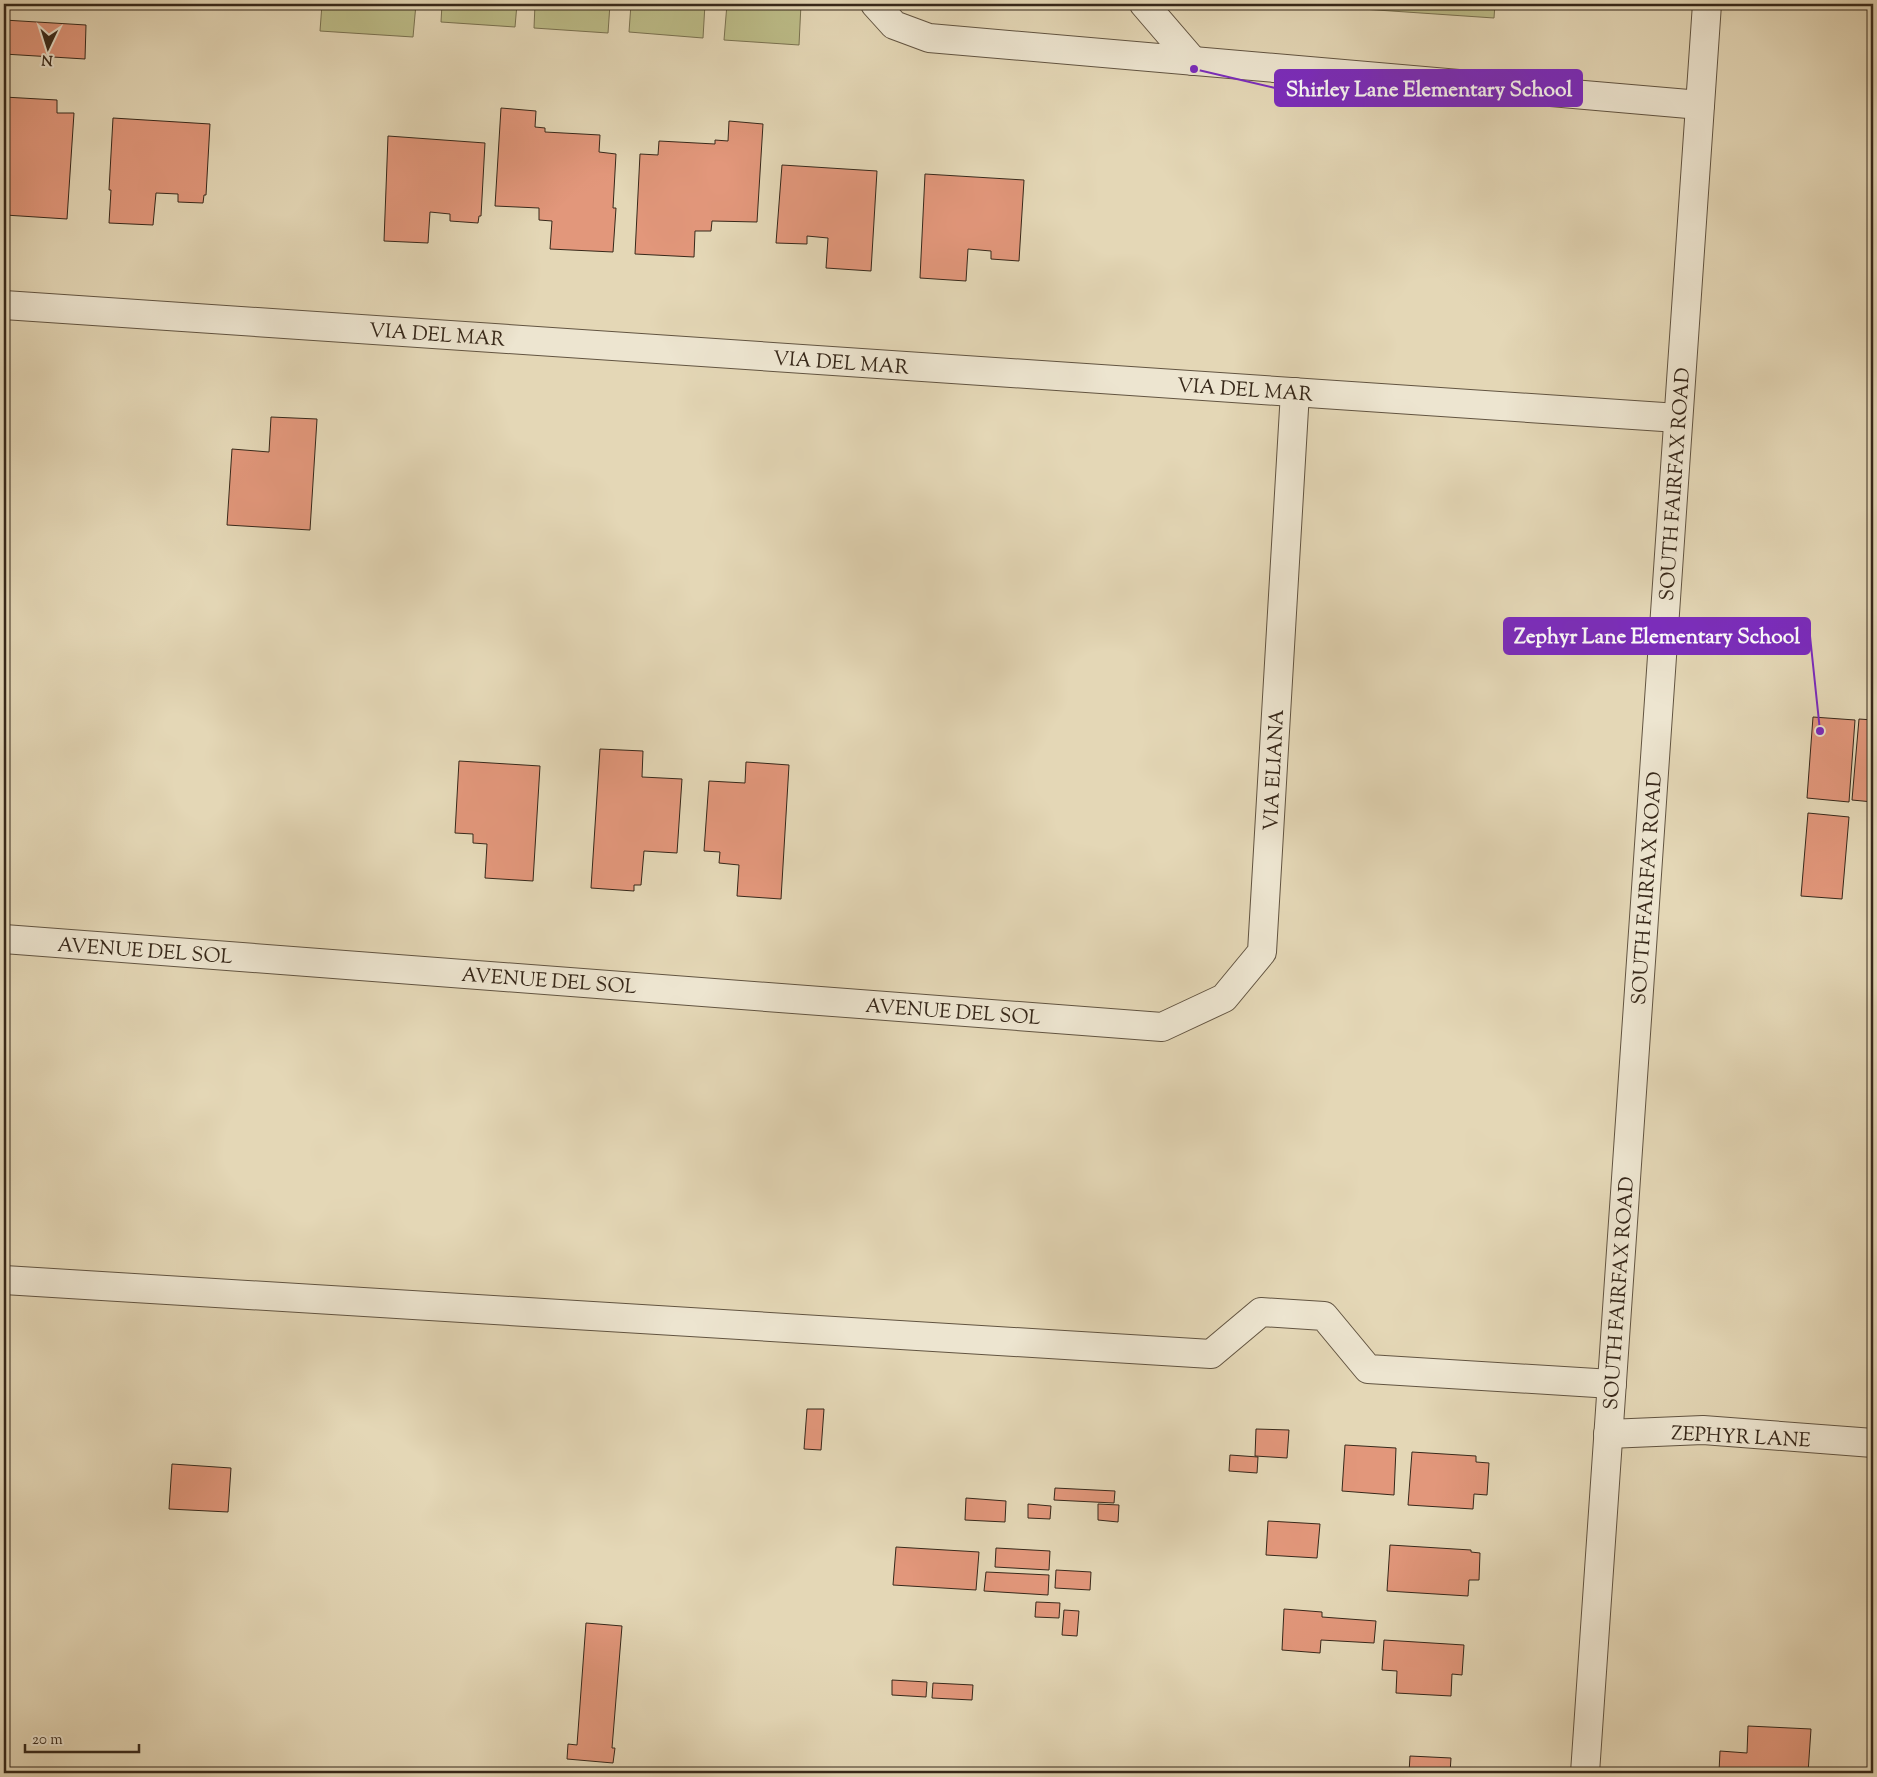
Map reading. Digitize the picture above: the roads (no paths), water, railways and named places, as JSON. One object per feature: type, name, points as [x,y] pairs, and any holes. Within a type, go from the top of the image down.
[{"type":"street","points":[[875,4],[894,25],[929,38],[1700,105]]},
{"type":"street","points":[[1144,4],[1193,61]]},
{"type":"street","name":"SOUTH FAIRFAX ROAD","points":[[1585,1773],[1707,4]]},
{"type":"street","name":"VIA DEL MAR","points":[[4,305],[1678,418]]},
{"type":"street","name":"VIA ELIANA","points":[[1095,1022],[1162,1027],[1224,998],[1262,952],[1295,392]]},
{"type":"street","name":"AVENUE DEL SOL","points":[[4,939],[1095,1022]]},
{"type":"street","points":[[4,1280],[1212,1354],[1261,1312],[1324,1316],[1368,1369],[1612,1384]]},
{"type":"street","name":"ZEPHYR LANE","points":[[1608,1434],[1703,1430],[1873,1443]]},
{"type":"place","name":"Shirley Lane Elementary School","points":[[1194,69]]},
{"type":"place","name":"Zephyr Lane Elementary School","points":[[1820,731]]}]
